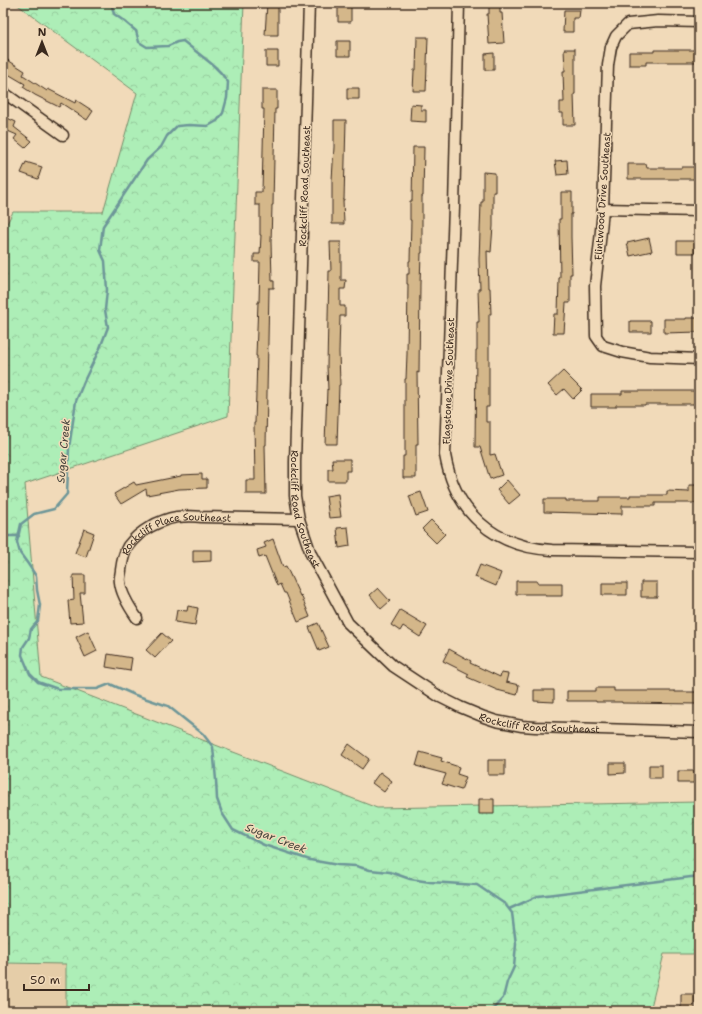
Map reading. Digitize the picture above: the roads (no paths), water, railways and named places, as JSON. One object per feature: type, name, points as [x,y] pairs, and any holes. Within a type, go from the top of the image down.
[{"type":"street","name":"Rockcliff Road Southeast","points":[[309,3],[295,496],[299,519],[311,554],[348,623],[393,666],[439,696],[460,707],[496,721],[528,727],[699,732]]},
{"type":"street","name":"Flagstone Drive Southeast","points":[[459,3],[454,207],[445,455],[451,481],[463,504],[480,523],[502,538],[526,547],[552,550],[699,552]]},
{"type":"street","name":"Flintwood Drive Southeast","points":[[699,22],[658,21],[628,24],[616,36],[611,47],[608,65],[603,209],[595,286],[596,336],[603,346],[622,352],[650,357],[699,359]]},
{"type":"street","points":[[3,92],[63,135]]},
{"type":"street","points":[[603,209],[699,211]]},
{"type":"street","name":"Rockcliff Place Southeast","points":[[136,618],[126,602],[120,582],[122,562],[128,547],[141,533],[152,526],[170,519],[189,516],[299,519]]},
{"type":"waterway","name":"Sugar Creek","points":[[111,3],[114,14],[136,31],[139,42],[147,47],[168,46],[183,41],[213,65],[228,82],[227,98],[223,113],[217,121],[208,126],[177,126],[167,136],[161,147],[147,160],[103,226],[100,250],[105,261],[107,290],[105,310],[108,327],[76,401],[69,448],[67,494],[54,509],[34,514],[21,524],[17,542],[20,553],[36,576],[40,605],[38,621],[31,629],[29,638],[23,647],[22,655],[30,674],[38,682],[58,689],[97,689],[110,684],[135,695],[168,706],[203,734],[213,747],[217,799],[222,813],[233,830],[264,845],[310,860],[390,872],[410,879],[430,882],[477,885],[505,904],[512,913],[516,944],[514,967],[507,982],[503,998],[494,1008],[489,1011]]},
{"type":"waterway","points":[[3,536],[19,536]]},
{"type":"waterway","points":[[509,909],[538,896],[699,876]]}]
